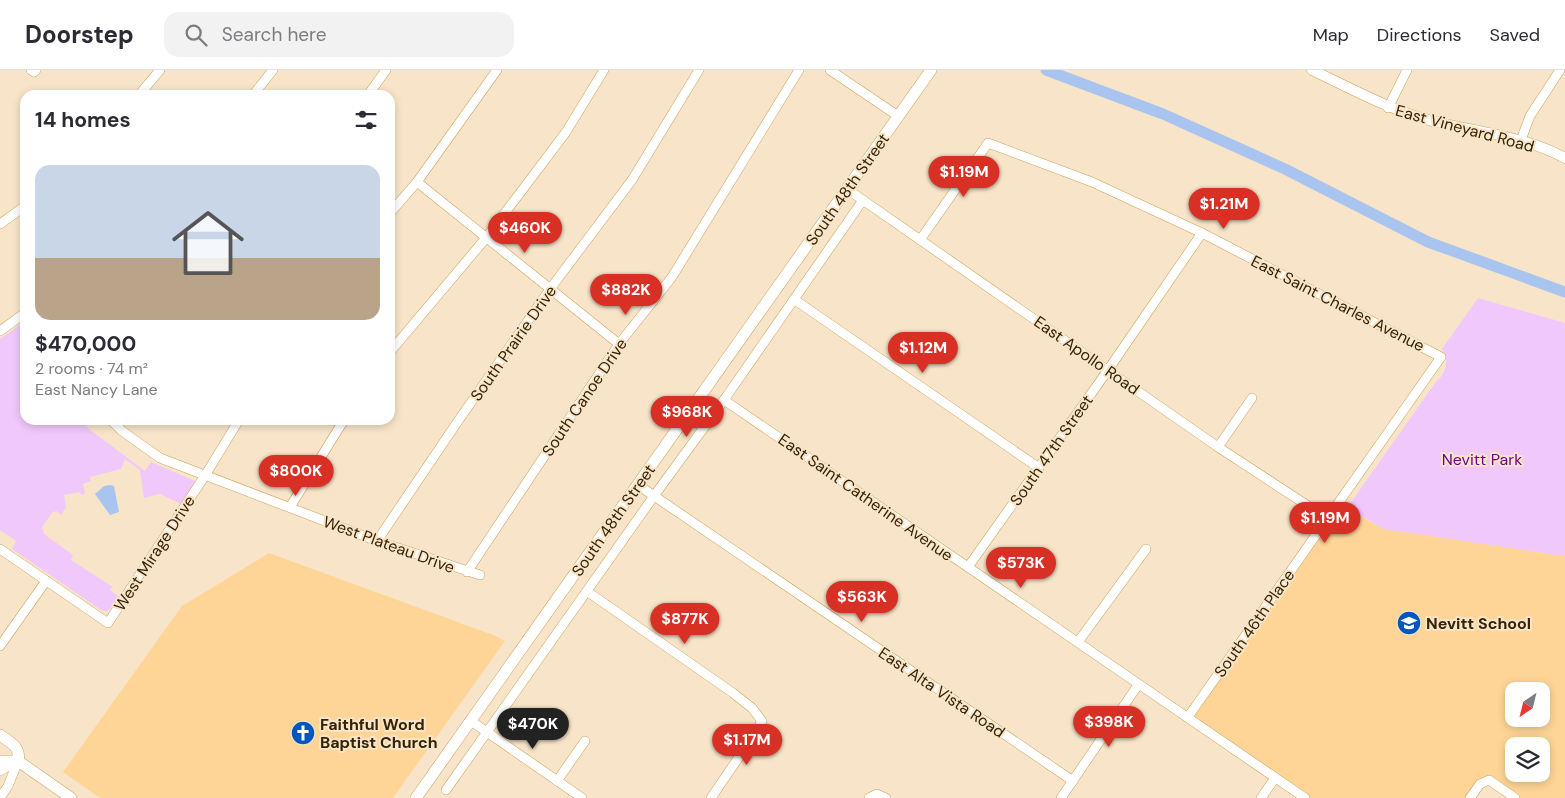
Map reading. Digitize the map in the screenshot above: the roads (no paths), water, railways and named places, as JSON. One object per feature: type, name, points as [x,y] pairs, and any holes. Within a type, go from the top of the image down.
[{"type":"main road","name":"South 48th Street","points":[[416,798],[931,70]]},
{"type":"main road","points":[[0,735],[17,747],[20,754],[18,761]]},
{"type":"main road","points":[[0,761],[18,761],[71,798]]},
{"type":"street","points":[[31,70],[34,72],[36,70]]},
{"type":"street","points":[[143,90],[160,70]]},
{"type":"street","points":[[256,90],[273,70]]},
{"type":"street","points":[[372,90],[386,70]]},
{"type":"street","points":[[395,208],[417,182],[498,70]]},
{"type":"street","points":[[395,346],[486,238],[566,132],[604,70]]},
{"type":"street","name":"South Prairie Drive","points":[[378,541],[456,424],[550,289],[632,180],[699,70]]},
{"type":"street","name":"South Canoe Drive","points":[[467,572],[618,344],[672,277],[800,70]]},
{"type":"street","points":[[830,70],[898,116]]},
{"type":"street","name":"East Vineyard Road","points":[[1312,70],[1388,108],[1431,121],[1521,140],[1565,158]]},
{"type":"street","points":[[1388,108],[1407,70]]},
{"type":"street","points":[[1521,140],[1530,116],[1560,70]]},
{"type":"street","name":"East Saint Charles Avenue","points":[[920,240],[988,143],[1092,182],[1202,232],[1441,357]]},
{"type":"street","points":[[417,182],[618,344]]},
{"type":"street","name":"East Apollo Road","points":[[847,189],[1218,447],[1328,519]]},
{"type":"street","name":"South 48th Street","points":[[446,790],[724,400],[863,200]]},
{"type":"street","points":[[0,224],[20,210]]},
{"type":"street","name":"South 47th Street","points":[[968,567],[1108,370],[1202,232]]},
{"type":"street","points":[[794,300],[1039,468]]},
{"type":"street","points":[[0,330],[20,316]]},
{"type":"street","name":"South 46th Place","points":[[1188,717],[1441,357]]},
{"type":"street","points":[[1218,447],[1252,398]]},
{"type":"street","name":"East Saint Catherine Avenue","points":[[724,400],[1305,798]]},
{"type":"street","name":"West Plateau Drive","points":[[115,425],[160,458],[378,541],[480,575]]},
{"type":"street","points":[[206,474],[235,425]]},
{"type":"street","points":[[290,507],[341,425]]},
{"type":"street","name":"West Mirage Drive","points":[[0,549],[108,623],[206,474]]},
{"type":"street","name":"East Alta Vista Road","points":[[638,485],[1073,781]]},
{"type":"street","points":[[1078,642],[1146,549]]},
{"type":"street","points":[[0,646],[46,581]]},
{"type":"street","points":[[588,592],[733,693],[752,708],[762,721],[711,798]]},
{"type":"street","points":[[1061,798],[1138,685]]},
{"type":"street","points":[[471,721],[582,798]]},
{"type":"street","points":[[557,781],[585,741]]},
{"type":"street","points":[[0,772],[18,761]]},
{"type":"street","points":[[0,798],[8,786],[18,761]]},
{"type":"street","points":[[1261,798],[1275,778]]},
{"type":"street","points":[[1470,798],[1480,784],[1488,780],[1515,798]]},
{"type":"water","points":[[104,486],[114,486],[119,512],[110,515],[95,494]]},
{"type":"waterway","points":[[1046,70],[1163,114],[1285,169],[1428,242],[1565,292]]},
{"type":"place","name":"Nevitt School","points":[[1409,623]]},
{"type":"place","name":"Faithful Word Baptist Church","points":[[303,733]]},
{"type":"park label","name":"Nevitt Park","points":[[1482,459]]}]
